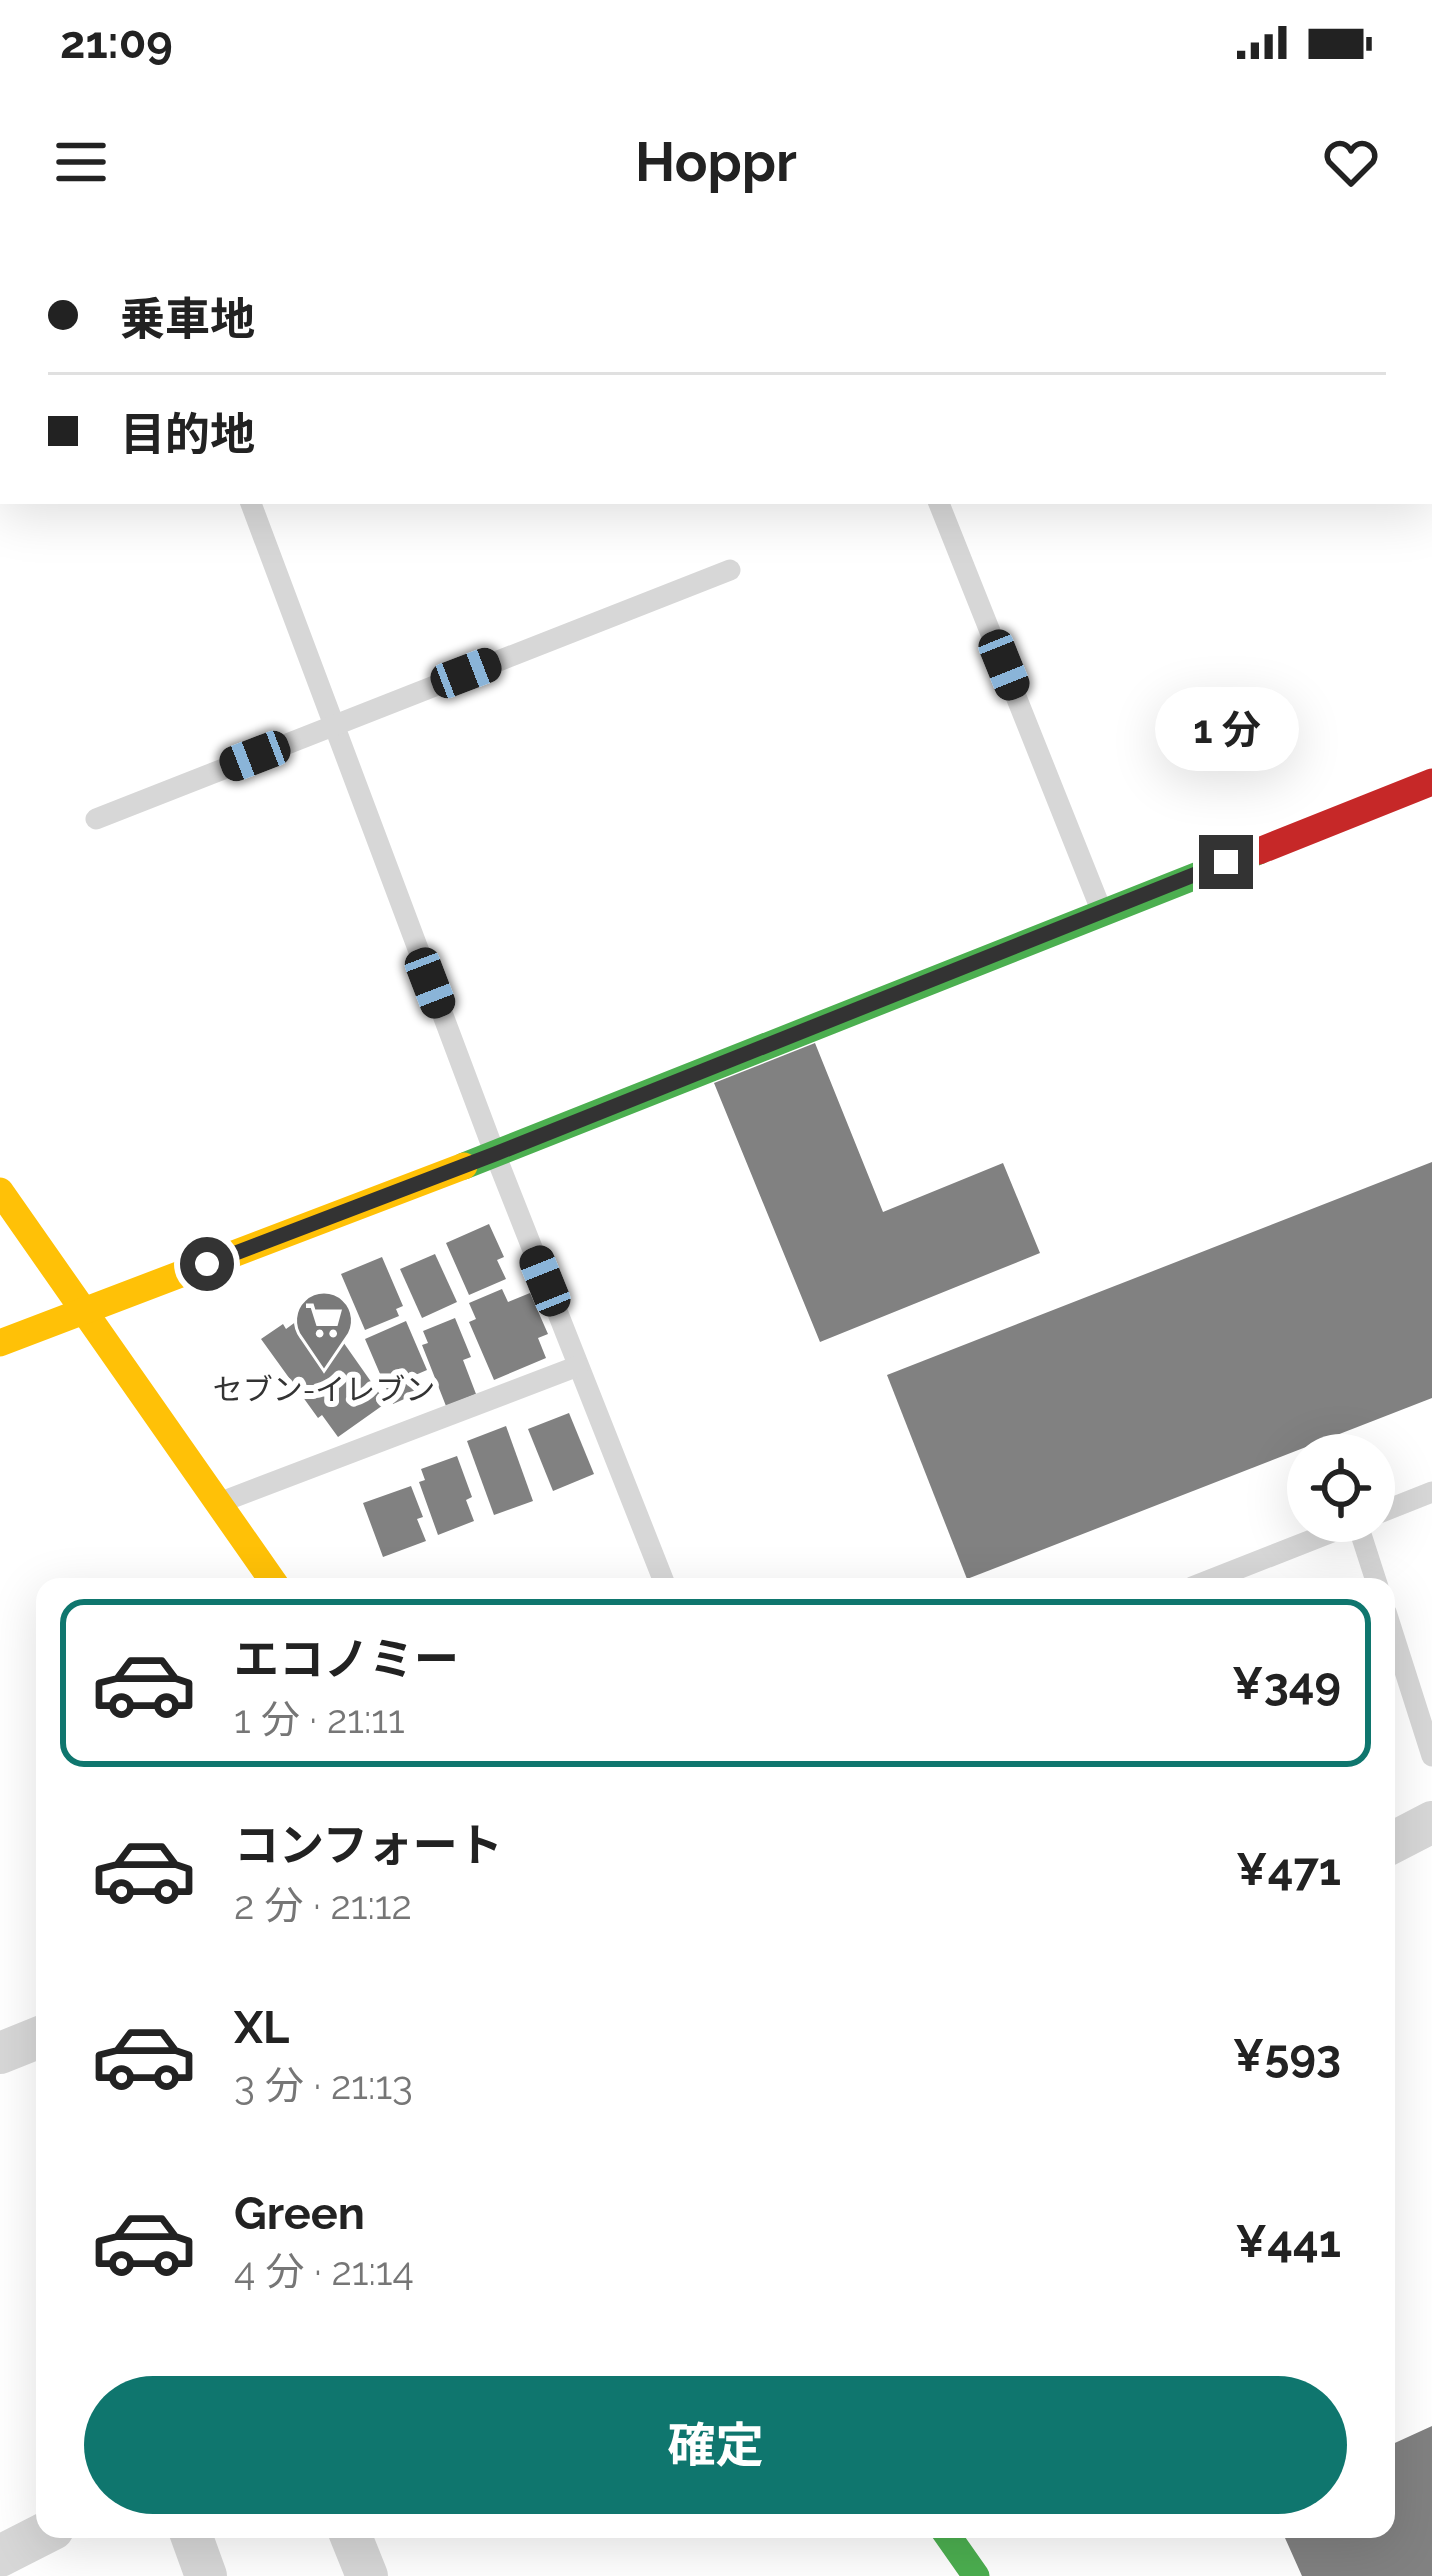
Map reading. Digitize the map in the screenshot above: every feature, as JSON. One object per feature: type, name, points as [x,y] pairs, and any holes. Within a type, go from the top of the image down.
[{"type":"street","points":[[0,1343],[495,1154],[1432,782]]},
{"type":"street","points":[[0,1191],[271,1578]]},
{"type":"street","points":[[1395,1841],[1432,1822]]},
{"type":"street","points":[[0,2054],[36,2040]]},
{"type":"street","points":[[0,2556],[36,2538]]},
{"type":"street","points":[[192,2538],[206,2576]]},
{"type":"street","points":[[352,2538],[367,2576]]},
{"type":"street","points":[[949,2538],[976,2576]]},
{"type":"lane","points":[[251,504],[495,1154],[662,1578]]},
{"type":"lane","points":[[939,504],[1102,910]]},
{"type":"lane","points":[[96,819],[730,570]]},
{"type":"lane","points":[[218,1504],[578,1366]]},
{"type":"lane","points":[[1395,1507],[1432,1492]]},
{"type":"lane","points":[[1215,1578],[1305,1542]]},
{"type":"lane","points":[[1364,1542],[1375,1578]]},
{"type":"lane","points":[[1395,1640],[1432,1756]]},
{"type":"building","points":[[815,1043],[883,1212],[1003,1163],[1040,1253],[820,1342],[714,1083]]},
{"type":"building","points":[[1432,1162],[1432,1398],[1340,1434],[1287,1434],[1287,1454],[967,1578],[887,1375]]},
{"type":"building","points":[[489,1224],[504,1257],[497,1260],[506,1279],[469,1295],[446,1243]]},
{"type":"building","points":[[435,1254],[457,1302],[422,1318],[400,1269]]},
{"type":"building","points":[[382,1257],[403,1306],[396,1309],[399,1316],[365,1330],[341,1274]]},
{"type":"building","points":[[502,1289],[508,1302],[530,1293],[548,1334],[538,1338],[546,1358],[494,1380],[469,1322],[476,1319],[469,1303]]},
{"type":"building","name":"セブン-イレブン","points":[[316,1307],[320,1312],[327,1307],[347,1335],[341,1339],[386,1403],[338,1437],[322,1415],[318,1418],[261,1339],[283,1324],[286,1329]]},
{"type":"building","points":[[455,1318],[471,1357],[463,1360],[476,1394],[446,1406],[422,1345],[428,1343],[423,1331]]},
{"type":"building","points":[[406,1321],[427,1370],[413,1376],[420,1392],[393,1404],[365,1339]]},
{"type":"building","points":[[569,1413],[594,1474],[553,1491],[528,1429]]},
{"type":"building","points":[[506,1426],[533,1501],[494,1515],[467,1441]]},
{"type":"building","points":[[457,1456],[472,1497],[466,1500],[474,1521],[438,1535],[419,1482],[425,1480],[421,1469]]},
{"type":"building","points":[[411,1486],[426,1541],[383,1557],[363,1503]]},
{"type":"building","points":[[1432,2426],[1432,2576],[1302,2576],[1285,2538],[1395,2538],[1395,2443]]},
{"type":"traffic: fast","points":[[464,1166],[1259,851]]},
{"type":"traffic: fast","points":[[949,2538],[976,2576]]},
{"type":"traffic: slow","points":[[0,1343],[464,1166]]},
{"type":"traffic: slow","points":[[0,1191],[271,1578]]},
{"type":"traffic: jam","points":[[1259,851],[1432,782]]},
{"type":"place","name":"セブン-イレブン","points":[[324,1371]]},
{"type":"route","points":[[207,1264],[1226,862]]}]
